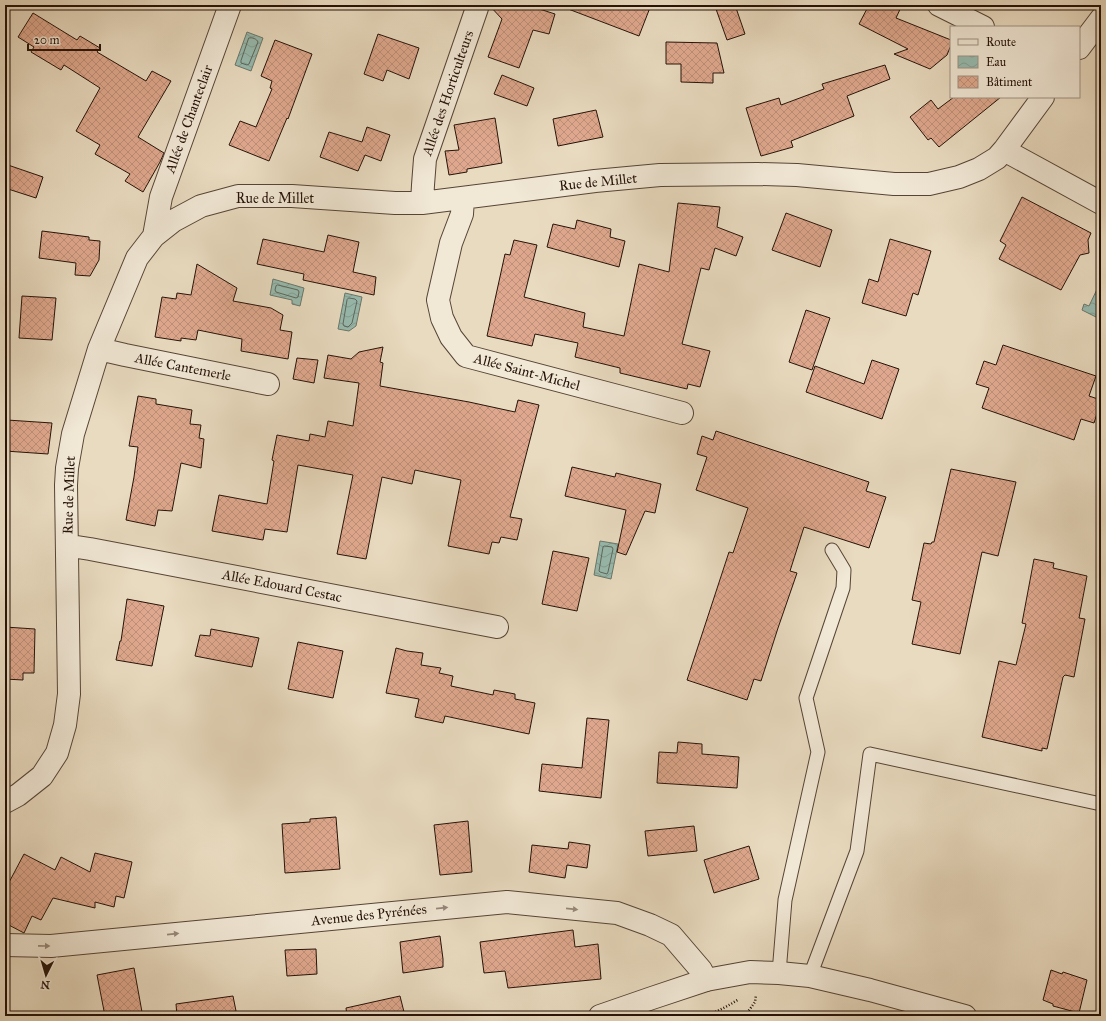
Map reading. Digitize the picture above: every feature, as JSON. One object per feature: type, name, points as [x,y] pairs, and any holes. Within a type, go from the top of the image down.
[{"type":"street","name":"Allée de Chanteclair","points":[[154,236],[160,197],[230,5]]},
{"type":"street","points":[[939,5],[981,26]]},
{"type":"street","name":"Allée des Horticulteurs","points":[[422,203],[422,185],[425,159],[477,8]]},
{"type":"street","points":[[1080,47],[1101,20]]},
{"type":"street","name":"Rue de Millet","points":[[5,802],[18,795],[42,776],[57,753],[65,725],[69,694],[66,468],[73,434],[99,349],[137,258],[154,236],[173,221],[201,206],[238,196],[292,196],[395,203],[422,203],[595,181],[660,175],[798,175],[894,184],[929,184],[958,177],[979,169],[997,158],[1042,98]]},
{"type":"street","points":[[1004,150],[1101,203]]},
{"type":"street","name":"Allée Saint-Michel","points":[[463,198],[462,214],[451,243],[438,300],[442,318],[451,338],[466,356],[682,413]]},
{"type":"street","name":"Allée Cantemerle","points":[[99,349],[126,356],[268,384]]},
{"type":"street","name":"Allée Edouard Cestac","points":[[67,547],[90,549],[497,627]]},
{"type":"street","name":"Avenue des Pyrénées","points":[[5,945],[52,946],[507,902],[617,913],[650,925],[671,935],[701,970],[706,980]]},
{"type":"street","points":[[600,1016],[706,980],[750,972],[810,976],[870,990],[965,1016]]},
{"type":"lane","points":[[779,973],[785,900],[818,752],[806,698],[843,588],[844,570],[832,550]]},
{"type":"lane","points":[[810,976],[857,852],[870,754],[1101,804]]},
{"type":"path","points":[[746,1016],[755,1002],[757,993],[753,993]]},
{"type":"path","points":[[704,1016],[717,1012],[744,996]]},
{"type":"water","points":[[247,32],[263,38],[251,71],[235,65]]},
{"type":"water","points":[[273,279],[304,288],[300,306],[292,304],[292,300],[270,295]]},
{"type":"water","points":[[1100,283],[1100,319],[1082,310],[1084,304],[1089,306]]},
{"type":"water","points":[[345,293],[362,297],[356,326],[349,331],[338,329]]},
{"type":"water","points":[[600,541],[618,544],[611,579],[594,575]]},
{"type":"building","points":[[489,5],[527,5],[555,14],[549,34],[533,30],[519,68],[488,57],[502,19]]},
{"type":"building","points":[[563,5],[651,5],[639,36],[563,7]]},
{"type":"building","points":[[729,5],[735,5],[745,34],[727,40],[716,9]]},
{"type":"building","points":[[869,5],[902,5],[896,18],[950,40],[950,48],[947,55],[930,69],[894,54],[908,49],[859,24]]},
{"type":"building","points":[[33,13],[77,40],[80,36],[100,48],[97,52],[146,81],[152,71],[171,81],[138,137],[164,153],[143,192],[125,181],[130,174],[95,154],[100,145],[76,131],[100,88],[64,65],[61,70],[31,52],[34,47],[18,37]]},
{"type":"building","points":[[378,34],[419,48],[409,79],[387,70],[383,81],[364,74]]},
{"type":"building","points":[[275,40],[312,54],[288,119],[287,118],[269,161],[229,145],[240,121],[256,127],[272,89],[270,88],[272,81],[261,76]]},
{"type":"building","points":[[666,42],[717,43],[724,73],[713,73],[713,83],[681,82],[681,64],[666,64]]},
{"type":"building","points":[[885,65],[890,79],[847,96],[854,116],[791,141],[793,147],[761,156],[746,108],[779,98],[781,105],[824,89],[822,84]]},
{"type":"building","points":[[502,75],[534,88],[527,106],[494,94]]},
{"type":"building","points":[[953,98],[1000,98],[939,147],[931,138],[928,140],[910,117],[931,100],[938,109]]},
{"type":"building","points":[[596,110],[603,137],[558,146],[553,119]]},
{"type":"building","points":[[495,118],[502,163],[467,169],[467,172],[449,175],[445,151],[459,150],[454,125]]},
{"type":"building","points":[[367,127],[390,135],[381,161],[365,155],[358,171],[320,157],[329,132],[362,142]]},
{"type":"building","points":[[5,164],[43,177],[36,198],[5,188]]},
{"type":"building","points":[[1022,197],[1091,233],[1088,240],[1089,253],[1080,255],[1061,290],[999,259],[1006,245],[1000,241]]},
{"type":"building","points":[[678,203],[720,207],[717,227],[743,237],[736,256],[715,248],[709,270],[701,268],[682,344],[710,351],[700,387],[688,384],[687,389],[620,373],[620,368],[575,357],[578,343],[535,334],[532,346],[487,336],[505,254],[510,255],[514,240],[537,245],[524,297],[585,313],[583,327],[624,336],[639,264],[669,272]]},
{"type":"building","points":[[786,213],[832,230],[820,267],[772,250]]},
{"type":"building","points":[[577,220],[611,229],[610,237],[625,241],[619,267],[547,247],[553,224],[575,229]]},
{"type":"building","points":[[42,231],[89,237],[89,240],[100,241],[99,260],[90,276],[75,275],[76,263],[39,258]]},
{"type":"building","points":[[328,235],[359,242],[353,272],[376,277],[374,295],[303,280],[304,274],[257,264],[263,239],[324,252]]},
{"type":"building","points":[[890,239],[931,251],[918,295],[913,293],[906,316],[862,303],[869,279],[878,282]]},
{"type":"building","points":[[197,264],[237,288],[233,301],[271,308],[283,315],[280,330],[292,332],[288,359],[241,351],[242,339],[198,330],[196,340],[181,338],[181,341],[155,337],[162,297],[176,299],[177,293],[191,295]]},
{"type":"building","points":[[22,296],[56,298],[52,340],[19,338]]},
{"type":"building","points":[[806,310],[830,318],[812,370],[789,362]]},
{"type":"building","points":[[1003,345],[1096,376],[1089,396],[1101,400],[1094,423],[1081,419],[1074,440],[982,408],[989,388],[976,384],[984,361],[996,365]]},
{"type":"building","points":[[383,347],[380,362],[383,363],[380,386],[515,412],[518,400],[539,405],[510,517],[522,519],[517,540],[501,537],[499,543],[492,542],[489,554],[448,546],[461,480],[415,470],[412,484],[382,477],[366,559],[337,554],[353,475],[298,465],[287,532],[265,529],[263,540],[212,531],[219,495],[267,504],[274,461],[272,460],[277,435],[309,441],[310,434],[325,437],[328,421],[353,426],[359,383],[324,378],[328,355],[351,359],[359,352]]},
{"type":"building","points":[[297,358],[318,360],[314,383],[293,379]]},
{"type":"building","points":[[872,360],[899,369],[882,419],[806,392],[815,366],[864,384]]},
{"type":"building","points":[[138,396],[156,399],[156,404],[192,410],[190,424],[201,425],[199,438],[204,439],[201,468],[181,463],[172,511],[158,510],[155,526],[126,520],[138,447],[129,446]]},
{"type":"building","points":[[7,420],[52,423],[48,454],[5,451]]},
{"type":"building","points":[[716,431],[869,482],[866,491],[886,497],[869,548],[804,527],[790,571],[797,573],[761,681],[754,679],[747,700],[687,680],[729,552],[733,553],[748,508],[696,490],[707,457],[697,454],[702,436],[713,440]]},
{"type":"building","points":[[572,467],[615,477],[616,473],[661,484],[655,513],[645,511],[626,555],[617,552],[626,510],[565,496]]},
{"type":"building","points":[[951,469],[1016,482],[998,556],[982,552],[960,654],[912,644],[921,602],[912,600],[924,543],[931,544],[934,542]]},
{"type":"building","points":[[553,551],[589,558],[577,611],[542,604]]},
{"type":"building","points":[[1034,559],[1054,563],[1053,568],[1087,576],[1079,618],[1085,619],[1074,677],[1065,675],[1063,677],[1047,749],[1042,748],[1042,751],[982,737],[999,661],[1016,665],[1026,624],[1022,623]]},
{"type":"building","points":[[127,599],[164,606],[152,666],[116,660],[121,641]]},
{"type":"building","points":[[5,627],[35,629],[34,673],[23,673],[23,680],[5,679]]},
{"type":"building","points":[[211,629],[259,638],[252,667],[195,656],[200,635],[210,636]]},
{"type":"building","points":[[298,642],[343,651],[333,698],[288,689]]},
{"type":"building","points":[[396,648],[423,653],[421,665],[441,668],[439,673],[453,676],[451,686],[493,695],[494,690],[515,694],[515,699],[535,703],[529,734],[445,716],[443,723],[415,717],[419,699],[386,693]]},
{"type":"building","points":[[587,718],[609,720],[601,798],[539,791],[542,764],[582,768]]},
{"type":"building","points":[[678,742],[702,744],[702,754],[739,757],[737,788],[657,783],[659,752],[677,753]]},
{"type":"building","points":[[336,817],[340,869],[285,873],[282,824],[310,822],[310,819]]},
{"type":"building","points":[[468,821],[472,872],[440,875],[434,825]]},
{"type":"building","points":[[694,826],[697,851],[648,856],[645,831]]},
{"type":"building","points":[[569,842],[590,845],[587,868],[567,865],[565,878],[529,872],[532,845],[568,849]]},
{"type":"building","points":[[749,846],[759,879],[714,893],[704,860]]},
{"type":"building","points":[[95,853],[132,862],[124,898],[116,896],[114,907],[95,902],[95,908],[53,898],[41,920],[32,916],[24,933],[5,923],[5,890],[24,854],[55,870],[61,857],[90,872]]},
{"type":"building","points":[[573,930],[575,947],[598,944],[601,979],[508,988],[505,971],[484,973],[480,942]]},
{"type":"building","points":[[440,936],[443,967],[403,973],[400,942]]},
{"type":"building","points":[[316,949],[317,974],[287,976],[285,950]]},
{"type":"building","points":[[134,968],[142,1012],[122,1016],[105,1016],[97,975]]},
{"type":"building","points":[[1051,970],[1062,974],[1063,972],[1087,980],[1079,1013],[1053,1006],[1053,1004],[1043,1000]]},
{"type":"building","points":[[233,996],[237,1016],[177,1016],[176,1004]]},
{"type":"building","points":[[400,996],[405,1016],[347,1016],[346,1008]]}]
